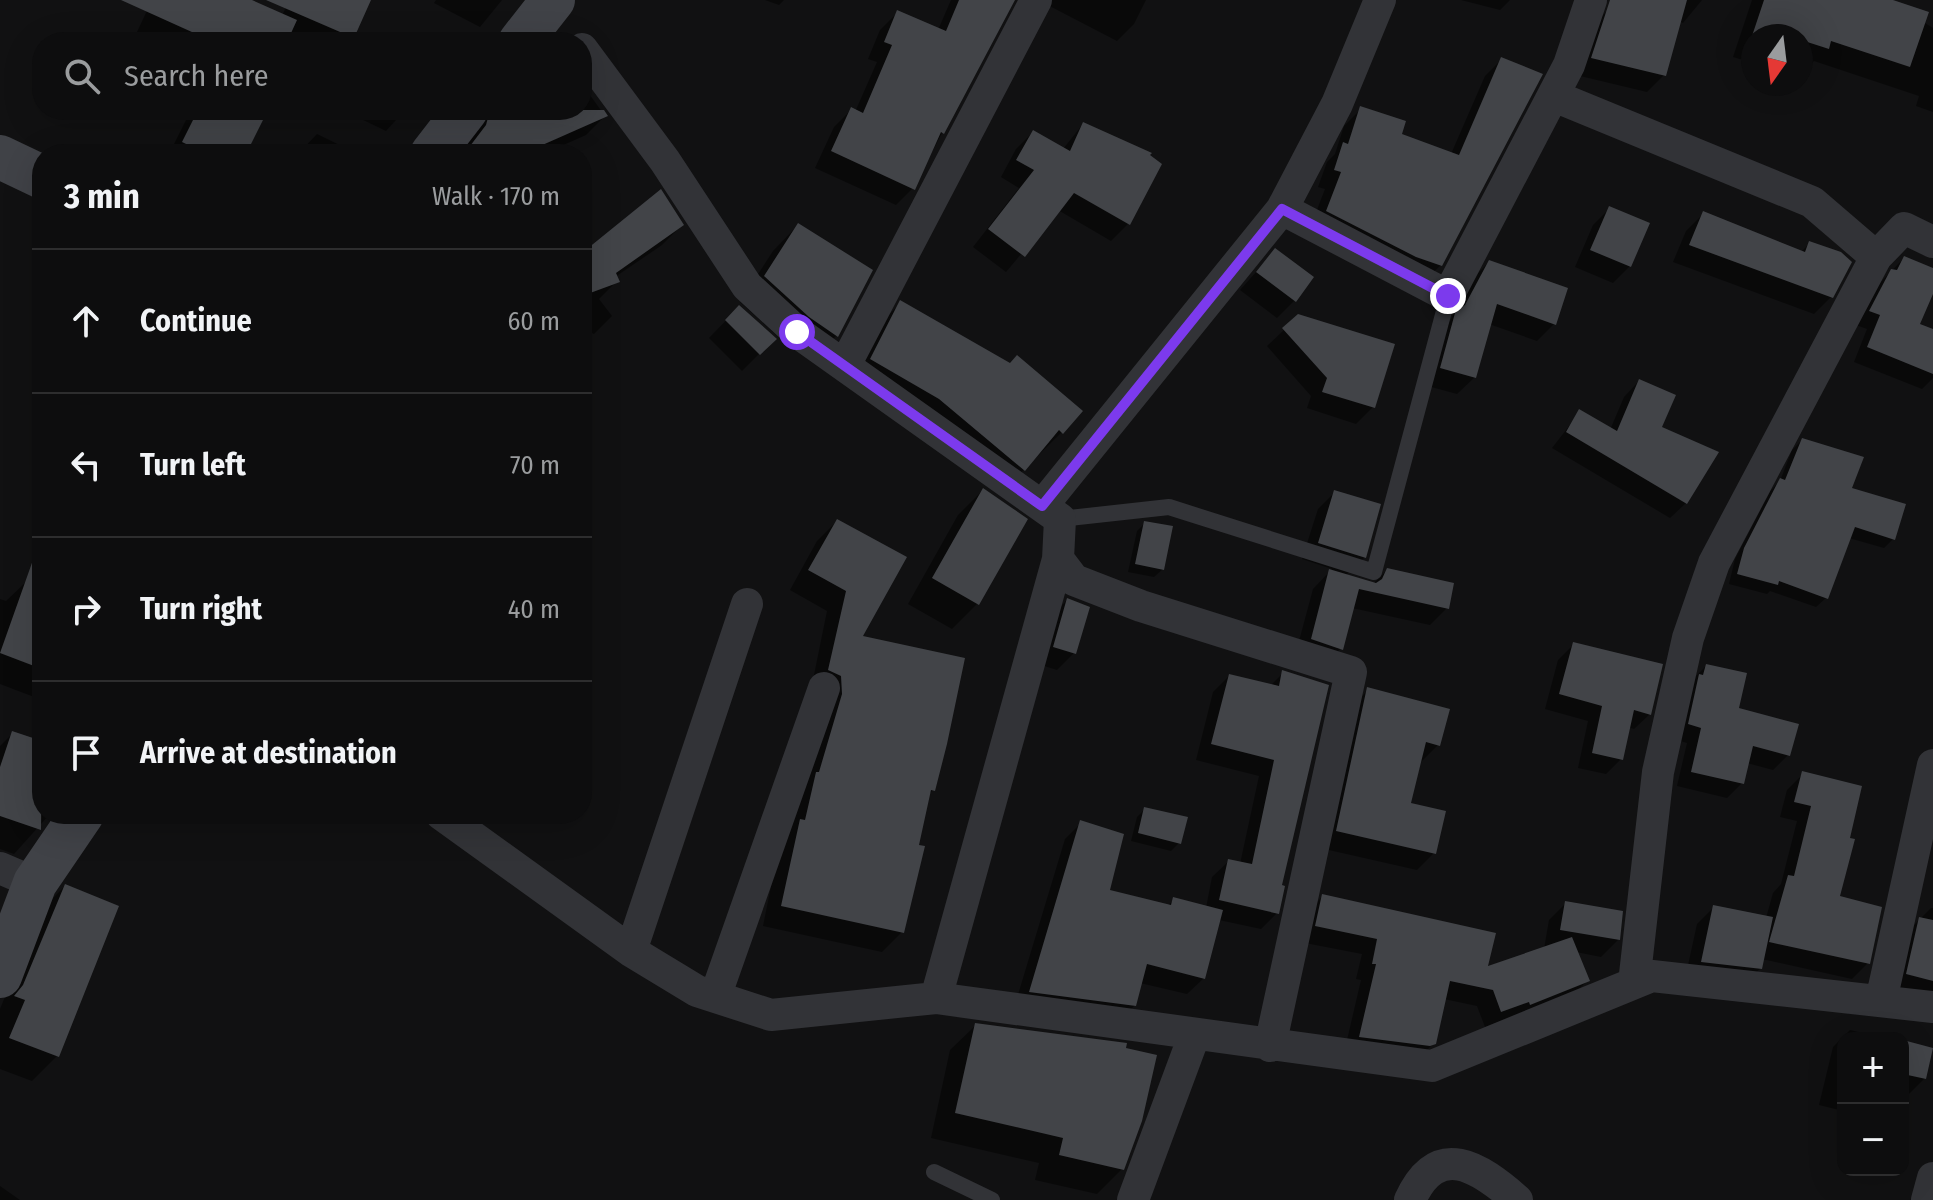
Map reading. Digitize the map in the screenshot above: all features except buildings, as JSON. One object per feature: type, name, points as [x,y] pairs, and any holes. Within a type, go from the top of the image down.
[{"type":"main road","points":[[528,32],[551,2]]},
{"type":"main road","points":[[440,144],[458,120]]},
{"type":"main road","points":[[0,157],[32,172]]},
{"type":"main road","points":[[0,976],[18,876],[72,824]]},
{"type":"street","points":[[845,365],[1036,0]]},
{"type":"street","points":[[936,998],[1058,559],[1051,512],[1282,209],[1337,104],[1380,0]]},
{"type":"street","points":[[1282,209],[1448,296],[1569,65],[1591,0]]},
{"type":"street","points":[[551,2],[570,32]]},
{"type":"street","points":[[592,62],[665,161],[747,286],[797,332],[1051,512]]},
{"type":"street","points":[[1554,96],[1812,202],[1876,257]]},
{"type":"street","points":[[1634,983],[1658,772],[1688,638],[1714,563],[1876,257],[1904,228],[1933,242]]},
{"type":"street","points":[[1058,559],[1074,580],[1141,606],[1351,672],[1270,1046]]},
{"type":"street","points":[[631,951],[747,604]]},
{"type":"street","points":[[715,997],[824,688]]},
{"type":"street","points":[[1881,1001],[1933,765]]},
{"type":"street","points":[[456,824],[631,951],[697,991],[771,1015],[936,998],[1194,1036],[1432,1066],[1652,976],[1933,1007]]},
{"type":"street","points":[[1133,1200],[1194,1036]]},
{"type":"street","points":[[1410,1200],[1431,1168],[1443,1163],[1466,1167],[1491,1177],[1517,1200]]},
{"type":"street","points":[[1927,1200],[1933,1178]]},
{"type":"lane","points":[[1051,512],[1169,507],[1374,572],[1448,296]]},
{"type":"lane","points":[[934,1172],[992,1200]]},
{"type":"route","points":[[797,332],[1042,506],[1282,209],[1448,296]]}]
